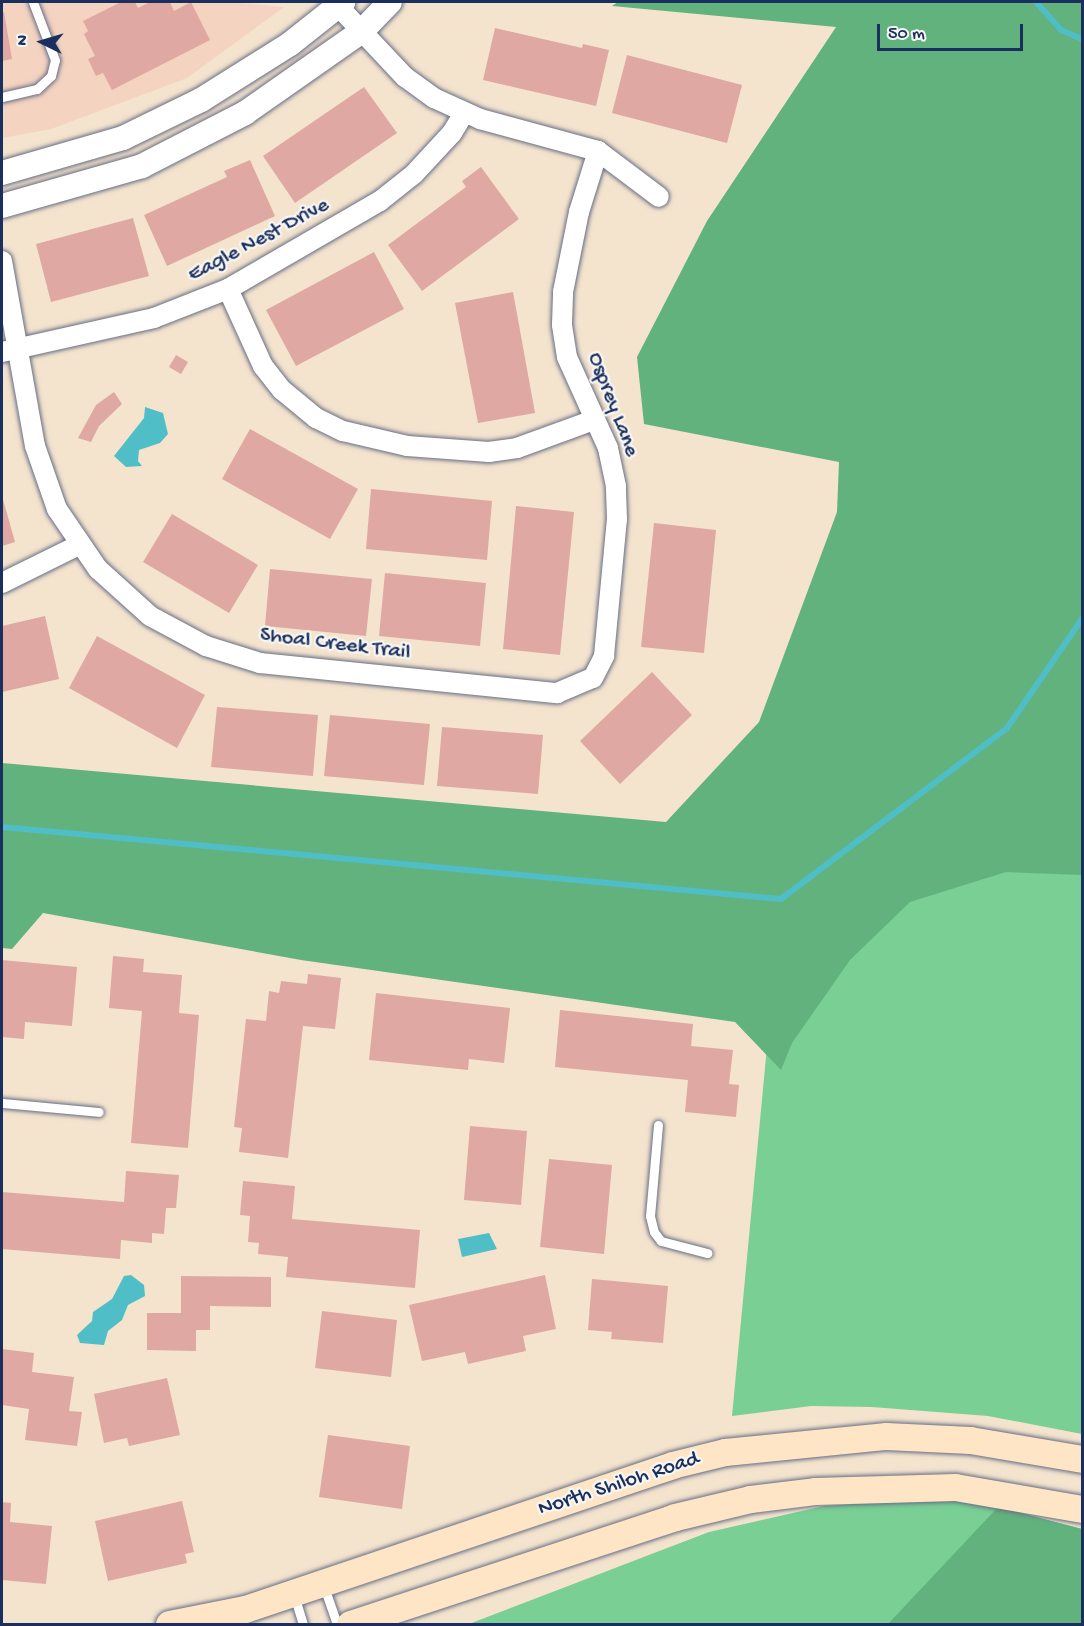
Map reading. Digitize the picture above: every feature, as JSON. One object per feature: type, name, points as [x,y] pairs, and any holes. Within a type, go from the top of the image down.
[{"type":"main road","name":"North Shiloh Road","points":[[169,1624],[245,1609],[672,1465],[725,1452],[886,1436],[970,1440],[1083,1459]]},
{"type":"main road","points":[[351,1624],[714,1506],[815,1491],[885,1487],[955,1487],[1083,1509]]},
{"type":"street","points":[[2,206],[142,166],[245,113],[362,30],[390,2]]},
{"type":"street","points":[[2,173],[123,138],[201,100],[290,44],[340,4],[405,77],[464,113],[598,151],[659,197]]},
{"type":"street","name":"Eagle Nest Drive","points":[[10,350],[154,318],[228,289],[380,201],[414,174],[452,133],[464,113]]},
{"type":"street","name":"Osprey Lane","points":[[593,678],[604,656],[617,519],[616,486],[608,448],[567,357],[562,324],[563,292],[579,212],[598,151]]},
{"type":"street","name":"Shoal Creek Trail","points":[[2,261],[10,350],[35,446],[57,509],[79,545],[150,616],[206,646],[260,663],[557,693],[593,678]]},
{"type":"street","points":[[228,289],[263,366],[282,390],[316,418],[343,431],[407,446],[489,452],[517,448],[594,420]]},
{"type":"street","points":[[2,583],[79,545]]},
{"type":"lane","points":[[2,97],[37,88],[51,76],[55,60],[33,2]]},
{"type":"lane","points":[[2,1103],[99,1112]]},
{"type":"lane","points":[[658,1125],[650,1216],[654,1232],[661,1241],[706,1253]]},
{"type":"lane","points":[[323,1584],[338,1624]]},
{"type":"lane","points":[[293,1593],[303,1624]]},
{"type":"shaded area","points":[[2,2],[228,2],[284,7],[187,78],[51,129],[2,138]]},
{"type":"green space","points":[[618,2],[1082,2],[1082,875],[1006,872],[910,902],[850,960],[792,1043],[781,1070],[735,1022],[301,960],[43,913],[12,949],[2,948],[2,763],[666,822],[759,722],[837,512],[839,462],[644,424],[637,357],[707,221],[836,27],[612,6]]},
{"type":"green space","points":[[1082,614],[1082,1434],[988,1416],[872,1407],[811,1406],[732,1416],[781,899]]},
{"type":"green space","points":[[959,1497],[1082,1529],[1082,1624],[469,1624],[709,1532],[824,1506]]},
{"type":"green space","points":[[998,1507],[1082,1529],[1082,1624],[888,1624]]},
{"type":"water","points":[[145,407],[163,413],[168,434],[160,443],[139,450],[138,461],[142,466],[126,467],[114,456],[144,418]]},
{"type":"water","points":[[489,1233],[497,1249],[462,1257],[458,1239]]},
{"type":"water","points":[[131,1275],[144,1285],[145,1296],[128,1305],[122,1320],[108,1331],[104,1345],[80,1343],[77,1335],[92,1321],[93,1312],[112,1299],[124,1276]]},
{"type":"building","points":[[121,2],[135,2],[138,8],[150,2],[170,2],[174,11],[191,2],[210,40],[112,90],[103,73],[96,76],[88,59],[95,56],[84,34],[88,31],[83,21]]},
{"type":"building","points":[[4,12],[12,59],[2,61],[2,13]]},
{"type":"building","points":[[495,28],[582,48],[583,44],[609,50],[596,106],[483,80]]},
{"type":"building","points":[[627,55],[742,85],[727,143],[612,113]]},
{"type":"building","points":[[364,87],[397,133],[295,203],[263,156]]},
{"type":"building","points":[[250,160],[275,216],[167,266],[144,215],[227,177],[224,171]]},
{"type":"building","points":[[481,167],[519,219],[422,291],[388,245],[466,187],[462,181]]},
{"type":"building","points":[[133,218],[149,276],[51,302],[36,244]]},
{"type":"building","points":[[374,252],[404,309],[296,366],[266,310]]},
{"type":"building","points":[[513,292],[535,413],[478,423],[455,303]]},
{"type":"building","points":[[176,355],[188,362],[181,374],[169,367]]},
{"type":"building","points":[[114,392],[122,404],[99,426],[91,442],[78,438],[96,405]]},
{"type":"building","points":[[250,429],[358,489],[330,539],[222,479]]},
{"type":"building","points":[[371,489],[492,501],[487,560],[366,549]]},
{"type":"building","points":[[2,496],[15,542],[2,546]]},
{"type":"building","points":[[516,506],[574,512],[560,655],[503,649]]},
{"type":"building","points":[[172,514],[258,565],[229,613],[143,562]]},
{"type":"building","points":[[654,523],[716,530],[704,653],[641,647]]},
{"type":"building","points":[[270,569],[372,579],[366,636],[265,626]]},
{"type":"building","points":[[385,573],[486,583],[480,646],[379,636]]},
{"type":"building","points":[[45,616],[59,679],[2,692],[2,626]]},
{"type":"building","points":[[97,636],[205,695],[177,748],[69,688]]},
{"type":"building","points":[[652,672],[692,715],[620,784],[580,741]]},
{"type":"building","points":[[217,707],[318,715],[313,776],[211,767]]},
{"type":"building","points":[[330,715],[430,724],[424,785],[324,776]]},
{"type":"building","points":[[442,727],[543,735],[538,794],[437,786]]},
{"type":"building","points":[[113,956],[144,959],[143,972],[182,975],[179,1013],[199,1015],[188,1148],[131,1143],[142,1011],[109,1008]]},
{"type":"building","points":[[2,960],[77,967],[72,1026],[25,1022],[24,1039],[2,1037]]},
{"type":"building","points":[[308,974],[341,978],[335,1029],[303,1026],[288,1158],[239,1152],[242,1128],[234,1127],[246,1019],[266,1021],[269,991],[279,993],[281,981],[307,984]]},
{"type":"building","points":[[376,993],[510,1008],[504,1063],[469,1059],[468,1070],[369,1060]]},
{"type":"building","points":[[560,1010],[693,1024],[691,1046],[733,1050],[729,1084],[739,1085],[736,1117],[685,1112],[688,1080],[555,1067]]},
{"type":"building","points":[[470,1126],[527,1131],[521,1205],[464,1200]]},
{"type":"building","points":[[549,1159],[612,1165],[604,1254],[540,1247]]},
{"type":"building","points":[[126,1171],[179,1175],[176,1208],[166,1208],[164,1234],[152,1233],[152,1243],[121,1240],[120,1259],[2,1249],[2,1192],[124,1202]]},
{"type":"building","points":[[243,1181],[295,1186],[292,1219],[420,1230],[415,1288],[286,1277],[288,1257],[258,1254],[259,1243],[248,1242],[250,1216],[240,1215]]},
{"type":"building","points":[[545,1275],[556,1329],[523,1336],[526,1351],[468,1364],[465,1352],[422,1361],[409,1305]]},
{"type":"building","points":[[181,1276],[271,1277],[271,1307],[210,1306],[210,1330],[196,1330],[196,1351],[147,1350],[147,1313],[181,1313]]},
{"type":"building","points":[[592,1279],[668,1286],[663,1343],[611,1339],[612,1332],[588,1330]]},
{"type":"building","points":[[322,1311],[397,1320],[391,1377],[315,1368]]},
{"type":"building","points":[[2,1349],[34,1353],[32,1372],[74,1377],[69,1411],[82,1412],[77,1446],[25,1440],[29,1409],[2,1405]]},
{"type":"building","points":[[167,1378],[180,1435],[129,1446],[127,1438],[104,1443],[94,1394]]},
{"type":"building","points":[[328,1435],[410,1446],[402,1509],[319,1497]]},
{"type":"building","points":[[182,1501],[194,1552],[185,1554],[187,1563],[108,1581],[95,1521]]},
{"type":"building","points":[[2,1502],[11,1503],[10,1522],[52,1526],[46,1584],[2,1580]]},
{"type":"waterway","points":[[1036,2],[1061,30],[1082,39]]},
{"type":"waterway","points":[[2,827],[781,899],[1007,728],[1082,619]]}]
